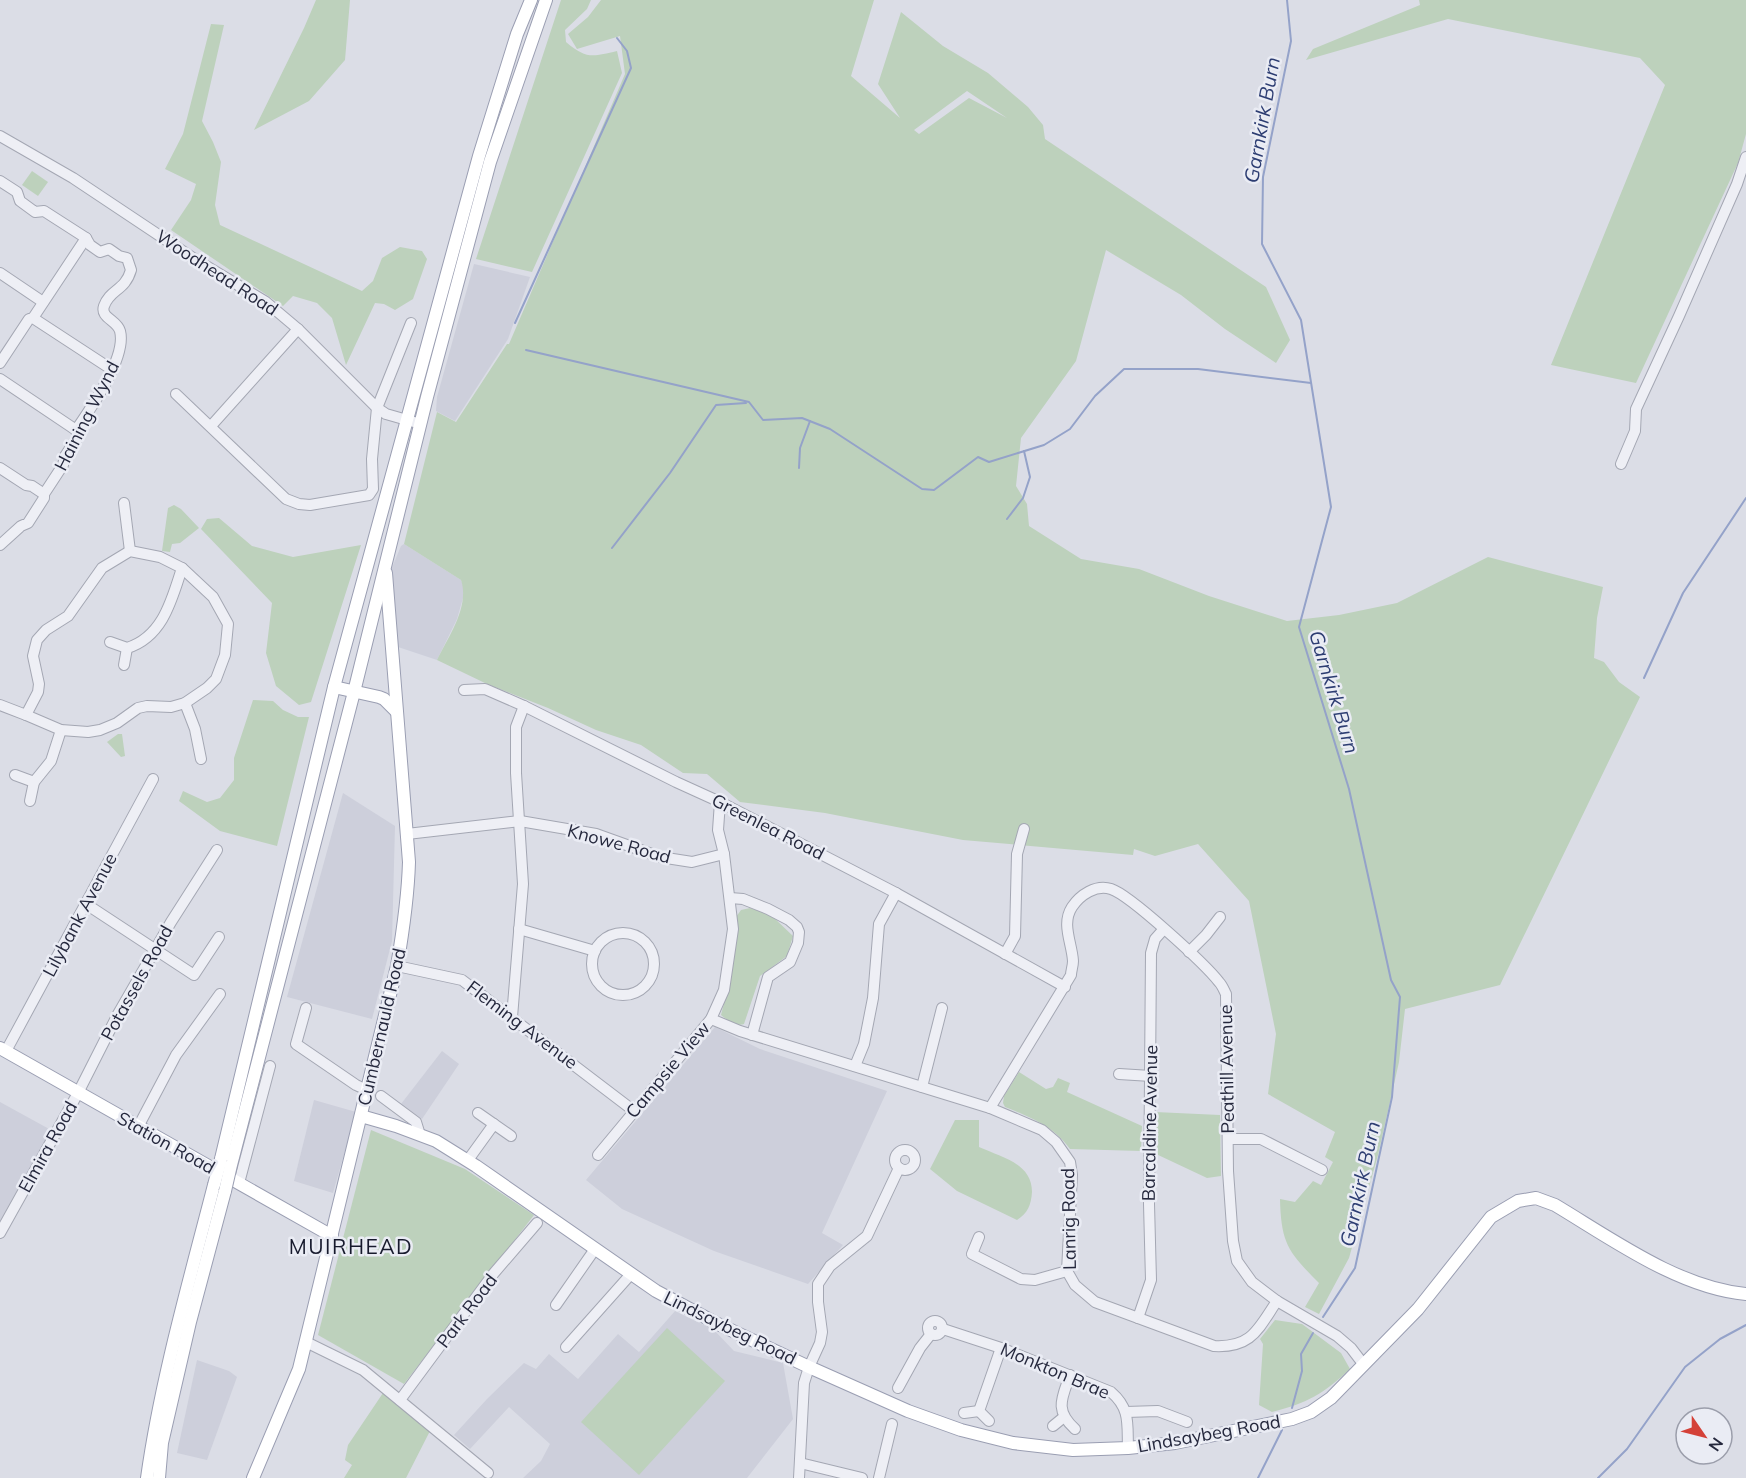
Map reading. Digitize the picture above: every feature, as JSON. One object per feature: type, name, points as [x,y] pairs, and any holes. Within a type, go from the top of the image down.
[{"type":"main road","points":[[159,1478],[162,1443],[334,687],[479,156],[531,0]]},
{"type":"main road","points":[[226,1162],[354,692],[385,560],[490,162],[546,0]]},
{"type":"main road","name":"Cumbernauld Road","points":[[253,1478],[299,1370],[398,966],[408,897],[409,862],[385,560]]},
{"type":"main road","points":[[334,687],[384,699],[396,711]]},
{"type":"main road","name":"Station Road","points":[[3,1050],[332,1236]]},
{"type":"main road","name":"Lindsaybeg Road","points":[[361,1116],[396,1125],[436,1141],[468,1160],[631,1275],[671,1300],[908,1412],[988,1438],[1041,1447],[1073,1450],[1128,1448],[1214,1437],[1292,1419],[1322,1406],[1418,1309],[1491,1217],[1518,1201],[1536,1198],[1555,1205],[1679,1276],[1702,1286],[1746,1294]]},
{"type":"main road","points":[[147,1478],[152,1437],[179,1317],[220,1188]]},
{"type":"street","name":"Woodhead Road","points":[[0,136],[73,178],[193,258],[266,302],[298,329],[377,408],[386,414],[421,424]]},
{"type":"street","points":[[1621,464],[1635,431],[1636,409],[1694,283],[1737,184],[1746,157]]},
{"type":"street","name":"Haining Wynd","points":[[0,181],[17,192],[20,201],[35,212],[44,210],[86,238],[90,245],[100,252],[109,249],[119,256],[124,256],[130,263],[129,276],[123,286],[112,293],[104,306],[103,312],[106,317],[116,323],[120,329],[121,340],[107,384],[76,430],[78,436],[44,494],[45,498],[28,523],[21,526],[0,545]]},
{"type":"street","points":[[0,363],[86,238]]},
{"type":"street","points":[[0,273],[43,302]]},
{"type":"street","points":[[33,318],[111,369]]},
{"type":"street","points":[[176,394],[286,499],[310,505],[369,495],[373,489],[372,459],[377,408],[411,323]]},
{"type":"street","points":[[211,426],[298,329]]},
{"type":"street","points":[[0,379],[76,430]]},
{"type":"street","points":[[0,468],[44,494]]},
{"type":"street","points":[[124,503],[130,551]]},
{"type":"street","points":[[0,705],[61,730],[88,732],[117,723],[138,708],[171,707],[185,703],[216,679],[225,655],[228,624],[213,597],[182,568],[160,558],[130,551],[102,568],[68,616],[46,630],[37,640],[33,656],[39,684],[38,692],[26,715]]},
{"type":"street","points":[[110,642],[127,648],[151,634],[170,607],[182,568]]},
{"type":"street","points":[[124,665],[127,648]]},
{"type":"street","name":"Greenlea Road","points":[[464,690],[485,689],[524,706],[676,783],[720,802],[896,893],[1065,987]]},
{"type":"street","points":[[185,703],[195,729],[201,759]]},
{"type":"street","points":[[512,1017],[524,884],[516,773],[516,727],[524,706]]},
{"type":"street","points":[[30,801],[34,782],[51,761],[61,730]]},
{"type":"street","points":[[15,775],[34,782]]},
{"type":"street","name":"Lilybank Avenue","points":[[3,1050],[86,904],[153,779]]},
{"type":"street","name":"Campsie View","points":[[598,1155],[711,1019],[724,990],[733,928],[724,854],[718,830],[720,802]]},
{"type":"street","name":"Knowe Road","points":[[407,834],[520,821],[596,834],[660,857],[692,862],[724,854]]},
{"type":"street","points":[[1005,954],[1015,936],[1017,854],[1024,828]]},
{"type":"street","name":"Potassels Road","points":[[78,1093],[118,1014],[217,850]]},
{"type":"street","name":"Peathill Avenue","points":[[990,1108],[1071,975],[1073,961],[1067,929],[1071,909],[1081,897],[1096,888],[1110,888],[1125,896],[1189,952],[1220,982],[1227,994],[1228,1139],[1233,1241],[1237,1261],[1252,1282],[1277,1301],[1337,1336],[1351,1348],[1364,1365]]},
{"type":"street","points":[[855,1066],[864,1044],[873,998],[879,924],[896,893]]},
{"type":"street","points":[[730,898],[744,899],[778,914],[789,920],[799,932],[790,962],[768,977],[752,1035]]},
{"type":"street","points":[[86,904],[194,975],[219,937]]},
{"type":"street","points":[[1189,952],[1220,916]]},
{"type":"street","points":[[519,929],[595,951]]},
{"type":"street","name":"Barcaldine Avenue","points":[[1138,1318],[1151,1280],[1149,1203],[1151,953],[1155,939],[1163,930]]},
{"type":"street","points":[[618,933],[635,936],[644,941],[651,952],[654,962],[652,974],[642,988],[628,995],[617,995],[606,991],[598,983],[592,971],[595,951],[601,942],[610,936],[618,933]]},
{"type":"street","name":"Fleming Avenue","points":[[398,966],[462,980],[634,1111]]},
{"type":"street","points":[[138,1127],[176,1055],[220,994]]},
{"type":"street","points":[[306,1008],[296,1044],[367,1090]]},
{"type":"street","points":[[922,1087],[942,1008]]},
{"type":"street","name":"Lanrig Road","points":[[711,1019],[752,1035],[990,1108],[1042,1130],[1056,1142],[1070,1162],[1072,1175],[1067,1271],[1075,1286],[1095,1302],[1214,1346],[1231,1347],[1245,1342],[1254,1335],[1277,1301]]},
{"type":"street","points":[[239,1183],[270,1065]]},
{"type":"street","points":[[1118,1074],[1151,1076]]},
{"type":"street","name":"Elmira Road","points":[[0,1233],[78,1093]]},
{"type":"street","name":"Lindsaybeg Road","points":[[384,1102],[416,1122],[420,1135]]},
{"type":"street","points":[[478,1113],[511,1136]]},
{"type":"street","points":[[468,1160],[494,1124]]},
{"type":"street","points":[[1228,1139],[1261,1139],[1322,1170]]},
{"type":"street","points":[[799,1478],[804,1383],[822,1332],[818,1284],[830,1266],[867,1236],[899,1168]]},
{"type":"street","name":"Park Road","points":[[400,1400],[494,1274],[537,1223]]},
{"type":"street","points":[[979,1237],[972,1254],[1021,1279],[1035,1280],[1067,1271]]},
{"type":"street","points":[[556,1305],[595,1249]]},
{"type":"street","points":[[566,1347],[631,1275]]},
{"type":"street","name":"Monkton Brae","points":[[898,1388],[920,1348],[931,1334],[928,1329],[932,1322],[939,1322],[943,1329],[1001,1348],[1111,1392],[1119,1399],[1126,1412],[1128,1448]]},
{"type":"street","points":[[306,1342],[363,1370],[488,1473]]},
{"type":"street","points":[[979,1411],[1001,1348]]},
{"type":"street","points":[[1070,1375],[1060,1402],[1064,1417],[1075,1429]]},
{"type":"street","points":[[964,1413],[979,1411]]},
{"type":"street","points":[[979,1411],[989,1421]]},
{"type":"street","points":[[1126,1412],[1158,1411],[1187,1422]]},
{"type":"street","points":[[1053,1426],[1064,1417]]},
{"type":"street","points":[[879,1478],[891,1449],[892,1425]]},
{"type":"street","points":[[800,1463],[862,1478]]},
{"type":"shaded area","points":[[474,264],[530,277],[508,339],[455,421],[436,411],[437,397]]},
{"type":"shaded area","points":[[404,544],[461,580],[465,591],[457,619],[437,660],[398,647],[391,570]]},
{"type":"shaded area","points":[[343,793],[395,826],[392,941],[372,1019],[287,997]]},
{"type":"shaded area","points":[[715,1027],[760,1049],[887,1091],[822,1233],[843,1245],[808,1284],[714,1251],[622,1209],[586,1180]]},
{"type":"shaded area","points":[[442,1051],[459,1064],[422,1119],[401,1104]]},
{"type":"shaded area","points":[[314,1100],[356,1112],[333,1193],[294,1181]]},
{"type":"shaded area","points":[[0,1102],[51,1130],[0,1222]]},
{"type":"shaded area","points":[[675,1311],[714,1330],[734,1351],[783,1363],[793,1419],[747,1478],[523,1478],[541,1461],[550,1444],[509,1407],[470,1449],[454,1435],[524,1363],[536,1369],[549,1354],[578,1379],[618,1334],[639,1352]]},
{"type":"shaded area","points":[[197,1360],[229,1371],[237,1377],[207,1460],[177,1453]]},
{"type":"green space","points":[[316,0],[350,0],[345,60],[309,101],[254,130],[304,28]]},
{"type":"green space","points":[[561,0],[591,0],[587,9],[565,30],[566,42],[584,54],[601,55],[617,51],[622,73],[532,272],[476,259]]},
{"type":"green space","points":[[601,0],[874,0],[851,76],[900,118],[878,84],[901,12],[943,46],[988,73],[1028,107],[1043,125],[1045,139],[1266,287],[1290,340],[1276,363],[1225,329],[1181,295],[1106,250],[1076,361],[1021,438],[1016,486],[1027,504],[1029,526],[1081,559],[1139,569],[1209,596],[1287,621],[1339,615],[1397,603],[1488,557],[1603,587],[1597,618],[1594,658],[1604,662],[1619,682],[1640,697],[1500,985],[1405,1009],[1399,1062],[1378,1155],[1349,1258],[1319,1314],[1305,1307],[1319,1283],[1288,1246],[1282,1226],[1280,1199],[1295,1202],[1313,1181],[1321,1185],[1333,1162],[1325,1157],[1335,1132],[1268,1094],[1276,1034],[1249,901],[1198,844],[1155,856],[1134,849],[1133,855],[963,840],[825,813],[740,802],[707,774],[683,773],[641,745],[596,730],[487,684],[437,660],[452,632],[463,601],[461,580],[404,544],[437,412],[456,422],[509,344],[625,74],[620,36],[577,49],[568,34],[588,17]],"holes":[[[967,91],[1007,118],[969,98],[919,134],[914,130]]]},
{"type":"green space","points":[[1419,0],[1746,0],[1746,134],[1738,163],[1636,383],[1551,365],[1665,85],[1640,58],[1448,19],[1306,60],[1313,49],[1420,5]]},
{"type":"green space","points":[[211,24],[224,25],[202,121],[221,162],[215,205],[220,225],[362,291],[373,281],[382,258],[400,247],[422,251],[427,259],[413,299],[395,310],[384,304],[375,303],[346,365],[332,318],[317,303],[293,296],[283,306],[171,230],[191,200],[196,184],[165,169],[183,134]]},
{"type":"green space","points":[[32,171],[48,182],[38,196],[22,185]]},
{"type":"green space","points":[[174,505],[199,528],[180,543],[172,544],[170,552],[162,551],[168,508]]},
{"type":"green space","points":[[219,518],[252,546],[293,557],[361,545],[311,702],[299,705],[276,686],[266,653],[272,603],[201,529],[207,519]]},
{"type":"green space","points":[[253,700],[273,701],[283,710],[298,717],[309,717],[277,846],[220,831],[179,801],[183,791],[207,802],[220,798],[234,780],[234,758]]},
{"type":"green space","points":[[118,734],[122,734],[125,756],[121,757],[107,742]]},
{"type":"green space","points":[[750,908],[771,915],[793,936],[787,956],[760,976],[744,1024],[738,1025],[721,1015],[728,988],[736,917],[741,910]]},
{"type":"green space","points":[[1019,1072],[1046,1089],[1053,1087],[1058,1078],[1070,1083],[1067,1092],[1142,1126],[1141,1151],[1070,1149],[1049,1128],[1005,1107],[1004,1096]]},
{"type":"green space","points":[[1155,1112],[1220,1115],[1221,1176],[1207,1178],[1156,1154]]},
{"type":"green space","points":[[955,1120],[979,1120],[979,1147],[1014,1162],[1027,1174],[1031,1182],[1031,1201],[1026,1211],[1017,1220],[957,1191],[930,1169]]},
{"type":"green space","points":[[371,1130],[465,1169],[534,1215],[404,1384],[318,1335]]},
{"type":"green space","points":[[1275,1320],[1302,1324],[1341,1353],[1350,1369],[1314,1396],[1296,1405],[1272,1412],[1259,1405],[1263,1344],[1260,1339]]},
{"type":"green space","points":[[667,1328],[725,1381],[639,1475],[581,1422]]},
{"type":"green space","points":[[383,1393],[431,1429],[406,1478],[344,1478],[352,1465],[345,1460],[348,1445]]},
{"type":"waterway","name":"Garnkirk Burn","points":[[1287,0],[1291,41],[1263,177],[1262,244],[1301,320],[1331,507],[1299,627],[1349,789],[1391,980],[1400,997],[1392,1097],[1355,1268],[1323,1317]]},
{"type":"waterway","points":[[515,323],[631,68],[627,51],[617,38]]},
{"type":"waterway","points":[[526,350],[749,402],[763,420],[802,418],[830,429],[922,489],[934,490],[978,457],[989,462],[1044,445],[1070,429],[1095,396],[1124,369],[1198,369],[1311,383]]},
{"type":"waterway","points":[[612,548],[670,473],[716,405],[746,403]]},
{"type":"waterway","points":[[799,468],[800,448],[810,421]]},
{"type":"waterway","points":[[1007,519],[1023,498],[1030,477],[1024,451]]},
{"type":"waterway","points":[[1644,678],[1683,593],[1746,498]]},
{"type":"waterway","name":"Garnkirk Burn","points":[[1598,1478],[1627,1449],[1685,1367],[1720,1339],[1746,1325]]},
{"type":"waterway","name":"Garnkirk Burn","points":[[1292,1408],[1302,1371],[1301,1354],[1313,1333]]},
{"type":"waterway","name":"Garnkirk Burn","points":[[1258,1478],[1282,1430]]},
{"type":"district","name":"MUIRHEAD","points":[[351,1247]]}]
